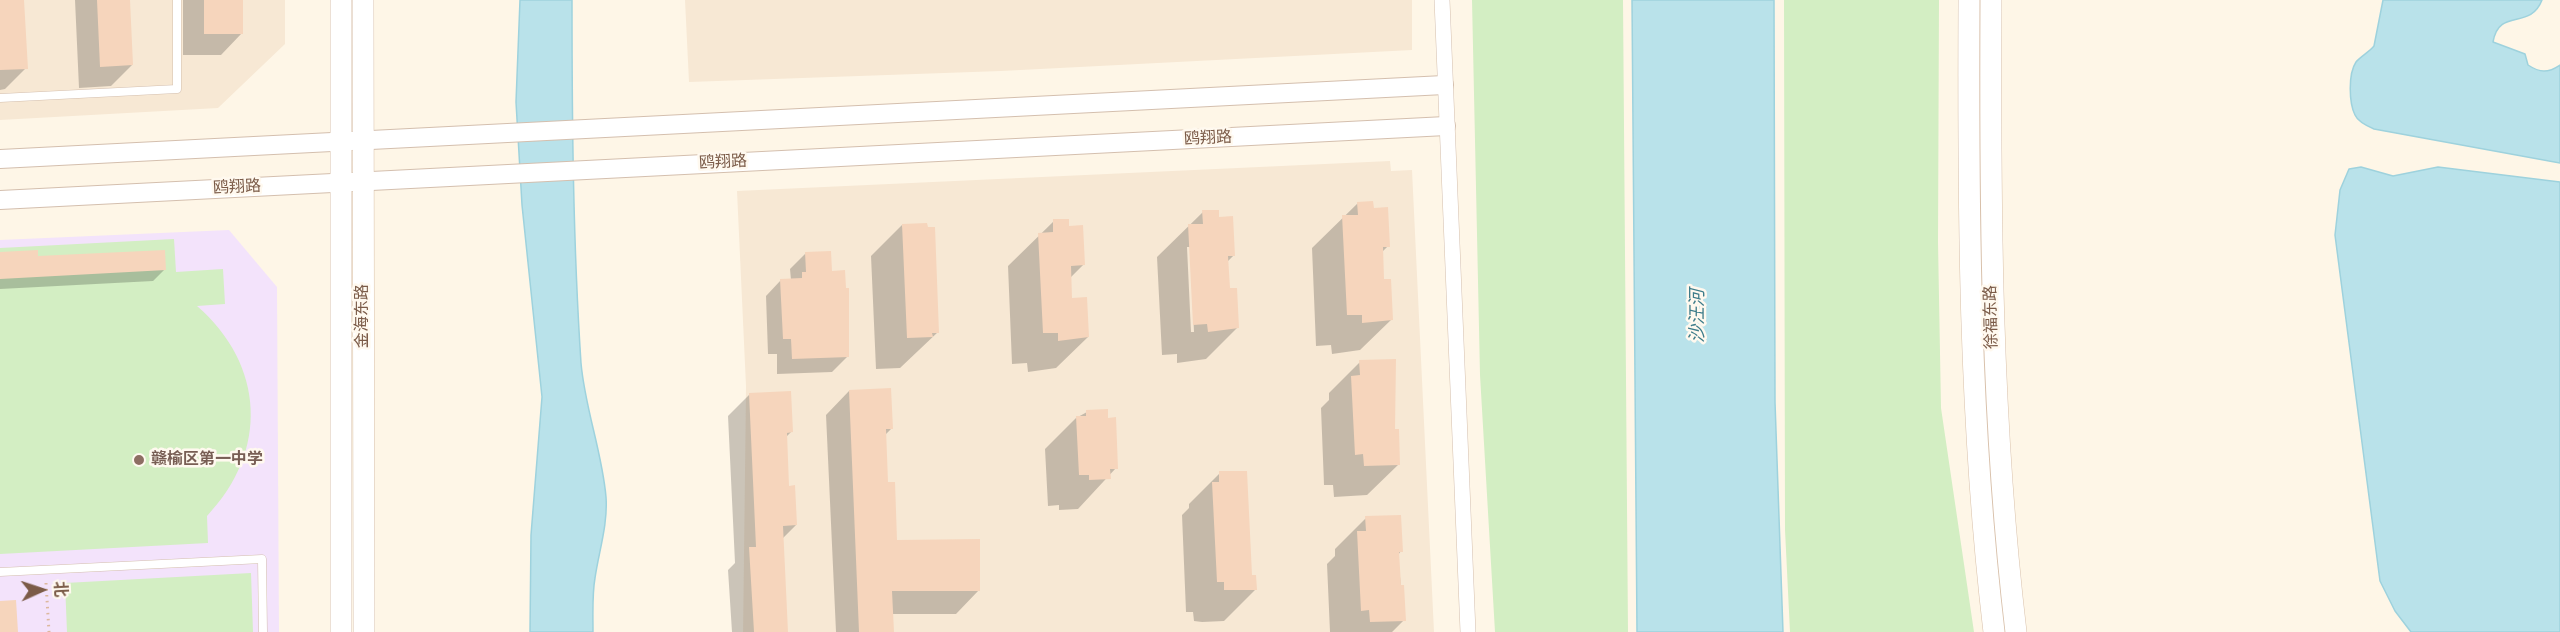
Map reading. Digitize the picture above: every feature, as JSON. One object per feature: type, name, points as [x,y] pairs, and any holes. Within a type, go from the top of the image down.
[{"type":"main road","name":"金海东路","points":[[341,0],[341,632]]},
{"type":"main road","name":"金海东路","points":[[363,0],[364,632]]},
{"type":"main road","name":"徐福东路","points":[[1969,0],[1971,356],[1977,452],[1994,632]]},
{"type":"main road","name":"徐福东路","points":[[1991,0],[1993,355],[2016,632]]},
{"type":"street","points":[[1442,0],[1468,632]]},
{"type":"street","points":[[0,159],[1444,85]]},
{"type":"street","name":"鸥翔路","points":[[0,200],[1446,126]]},
{"type":"lane","points":[[0,98],[177,89],[177,0]]},
{"type":"lane","points":[[0,572],[262,559],[263,632]]},
{"type":"path","points":[[45,570],[49,632]]},
{"type":"shaded area","points":[[0,0],[285,0],[285,44],[218,108],[0,120]]},
{"type":"shaded area","points":[[685,0],[1412,0],[1412,50],[1001,71],[689,82]]},
{"type":"shaded area","points":[[1390,161],[1391,171],[1412,170],[1434,632],[743,632],[746,386],[737,191]]},
{"type":"shaded area","name":"赣榆区第一中学","points":[[229,230],[277,287],[279,632],[0,632],[0,240]]},
{"type":"green space","points":[[1472,0],[1623,0],[1628,632],[1495,632],[1480,375]]},
{"type":"green space","points":[[1784,0],[1939,0],[1938,242],[1941,408],[1974,632],[1790,632],[1785,530]]},
{"type":"green space","name":"赣榆区第一中学","points":[[174,239],[176,272],[223,269],[225,304],[197,306],[219,329],[236,355],[246,381],[251,409],[249,437],[241,464],[227,491],[207,516],[208,543],[0,554],[0,248]]},
{"type":"green space","points":[[251,573],[253,632],[67,632],[65,583]]},
{"type":"water","points":[[520,0],[572,0],[576,272],[581,363],[606,497],[604,527],[594,584],[593,632],[530,632],[531,535],[542,397],[522,205],[516,102]]},
{"type":"water","name":"沙汪河","points":[[1632,0],[1774,0],[1775,402],[1783,632],[1637,632]]},
{"type":"water","points":[[2383,0],[2542,0],[2530,15],[2502,25],[2496,31],[2493,42],[2525,54],[2528,65],[2536,70],[2548,71],[2560,65],[2560,163],[2374,129],[2358,120],[2350,88],[2353,67],[2374,46]]},
{"type":"water","points":[[2361,167],[2393,176],[2438,167],[2560,182],[2560,632],[2411,632],[2395,611],[2380,581],[2335,235],[2340,190],[2349,169]]},
{"type":"building","points":[[0,0],[24,0],[28,69],[0,70]]},
{"type":"building","points":[[97,0],[130,0],[133,65],[100,67]]},
{"type":"building","points":[[204,0],[243,0],[243,34],[204,34]]},
{"type":"building","points":[[1373,201],[1374,208],[1388,207],[1390,247],[1383,247],[1384,279],[1391,279],[1393,320],[1362,323],[1362,315],[1347,315],[1342,215],[1358,215],[1357,202]]},
{"type":"building","points":[[1202,210],[1219,210],[1219,217],[1233,216],[1235,256],[1228,256],[1230,288],[1237,288],[1239,328],[1208,332],[1207,324],[1193,325],[1188,224],[1203,224]]},
{"type":"building","points":[[1053,219],[1069,219],[1069,226],[1083,225],[1085,265],[1071,266],[1072,298],[1087,297],[1089,337],[1058,341],[1058,333],[1043,333],[1038,233],[1053,232]]},
{"type":"building","points":[[927,223],[928,227],[935,227],[939,333],[932,333],[933,337],[907,338],[902,224]]},
{"type":"building","points":[[38,250],[38,256],[165,250],[166,270],[0,279],[0,252]]},
{"type":"building","points":[[831,251],[832,271],[845,270],[846,288],[849,288],[849,357],[792,359],[791,339],[783,339],[780,279],[802,278],[802,272],[806,272],[805,252]]},
{"type":"building","points":[[1396,359],[1395,429],[1399,429],[1400,465],[1364,466],[1363,454],[1355,455],[1351,376],[1360,375],[1359,360]]},
{"type":"building","points":[[891,388],[893,429],[886,429],[888,482],[895,482],[897,540],[980,539],[980,591],[892,591],[894,632],[859,632],[849,390]]},
{"type":"building","points":[[791,391],[793,432],[787,433],[789,486],[795,485],[797,525],[783,526],[788,632],[754,632],[749,547],[756,547],[749,393]]},
{"type":"building","points":[[1108,409],[1108,418],[1116,417],[1118,469],[1110,469],[1111,479],[1089,480],[1089,475],[1079,475],[1076,416],[1086,416],[1086,410]]},
{"type":"building","points":[[1219,471],[1247,471],[1252,575],[1256,575],[1257,590],[1224,590],[1224,582],[1217,582],[1212,482],[1219,482]]},
{"type":"building","points":[[1401,515],[1403,552],[1399,552],[1406,621],[1370,622],[1369,610],[1361,611],[1357,531],[1366,531],[1365,516]]},
{"type":"building","points":[[16,600],[18,632],[0,632],[0,601]]},
{"type":"place","name":"赣榆区第一中学","points":[[139,460]]}]
